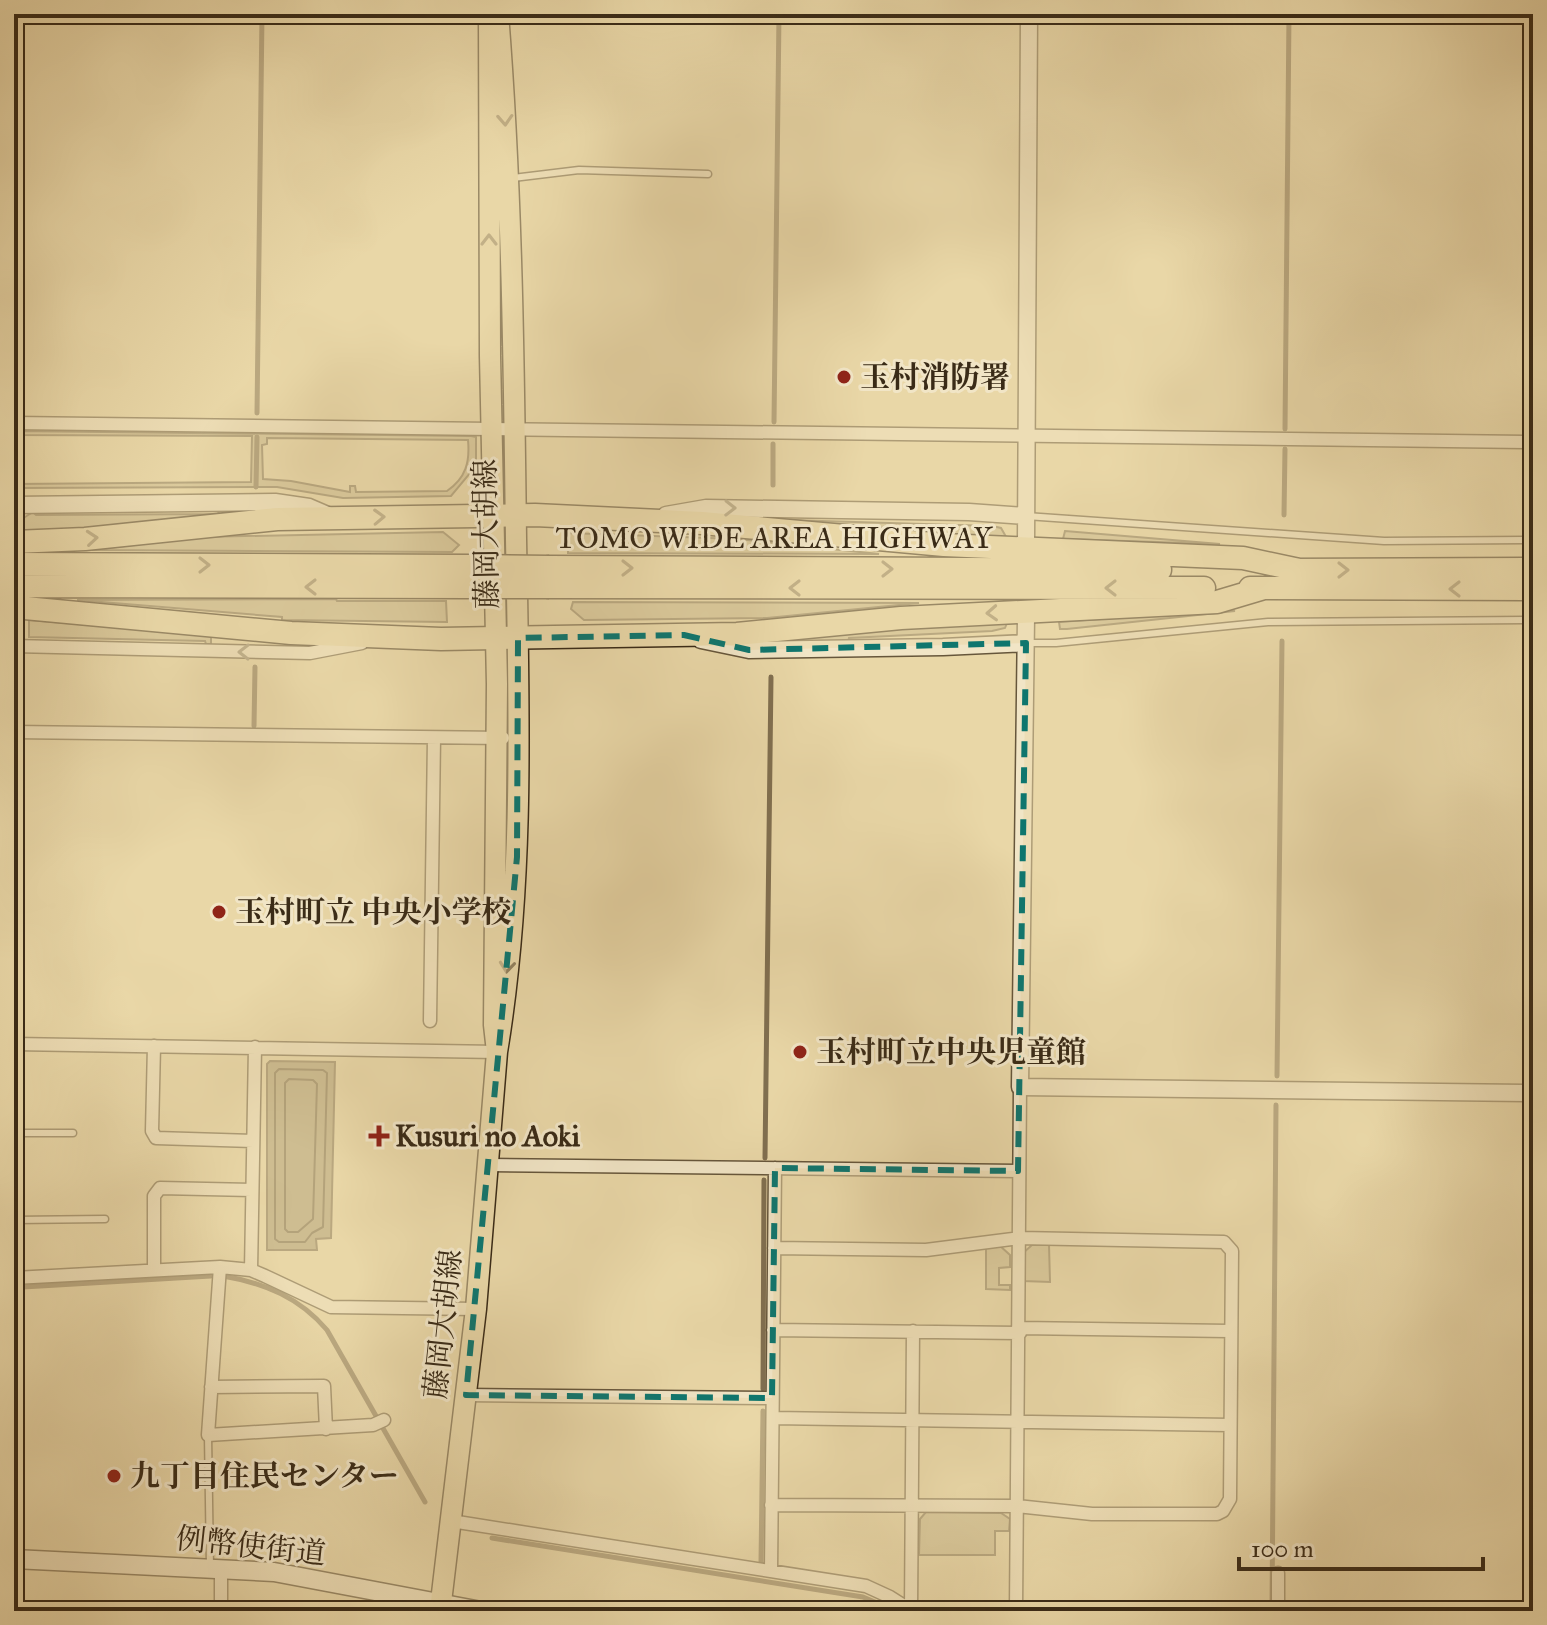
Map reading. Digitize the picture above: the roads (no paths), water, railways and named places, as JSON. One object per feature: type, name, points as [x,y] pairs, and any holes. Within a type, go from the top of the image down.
[{"type":"highway","points":[[14,542],[85,539],[277,519],[653,520],[944,545],[1243,558],[1304,571]]},
{"type":"highway","name":"TOMO WIDE AREA HIGHWAY","points":[[14,564],[473,577]]},
{"type":"highway","name":"TOMO WIDE AREA HIGHWAY","points":[[14,586],[473,577],[1533,569]]},
{"type":"highway","name":"TOMO WIDE AREA HIGHWAY","points":[[549,577],[1533,589]]},
{"type":"highway","points":[[14,607],[291,633],[472,639],[505,633],[684,635],[778,631],[901,618],[1217,602],[1264,588]]},
{"type":"main road","name":"藤岡大胡線","points":[[440,1607],[476,1309],[497,1052],[515,884],[505,633],[512,519],[502,430],[498,346],[503,276],[511,236],[499,178],[489,14]]},
{"type":"main road","name":"藤岡大胡線","points":[[498,14],[502,430]]},
{"type":"main road","name":"藤岡大胡線","points":[[505,633],[512,519]]},
{"type":"main road","name":"藤岡大胡線","points":[[497,1052],[494,1025],[497,930],[510,738]]},
{"type":"main road","name":"例幣使街道","points":[[14,1559],[215,1568],[302,1576],[440,1607],[481,1611]]},
{"type":"street","points":[[1026,542],[1029,14]]},
{"type":"street","points":[[14,423],[1533,442]]},
{"type":"street","points":[[14,505],[275,502],[309,507],[336,519]]},
{"type":"street","points":[[653,520],[706,508],[938,511],[1026,516]]},
{"type":"street","points":[[1016,1611],[1020,1330],[1018,1171],[1026,617]]},
{"type":"street","points":[[684,635],[749,650],[1026,643]]},
{"type":"street","points":[[14,646],[310,653],[376,638]]},
{"type":"street","points":[[14,732],[510,738]]},
{"type":"street","points":[[430,1021],[434,738]]},
{"type":"street","points":[[14,1044],[497,1052]]},
{"type":"street","points":[[154,1046],[152,1131],[156,1138],[253,1141]]},
{"type":"street","points":[[251,1270],[255,1047]]},
{"type":"street","points":[[1020,1087],[1533,1095]]},
{"type":"street","points":[[489,1165],[1018,1171]]},
{"type":"street","points":[[771,1571],[775,1168]]},
{"type":"street","points":[[154,1270],[154,1196],[160,1188],[252,1190]]},
{"type":"street","points":[[771,1505],[1017,1506],[1092,1514],[1217,1514],[1223,1511],[1230,1499],[1232,1251],[1224,1242],[1020,1238],[926,1250],[774,1248]]},
{"type":"street","points":[[14,1278],[220,1267],[251,1270],[331,1307],[476,1309]]},
{"type":"street","points":[[220,1267],[208,1435],[378,1423]]},
{"type":"street","points":[[773,1330],[1229,1331]]},
{"type":"street","points":[[912,1611],[913,1331]]},
{"type":"street","points":[[211,1387],[324,1386],[326,1429]]},
{"type":"street","points":[[466,1395],[772,1398]]},
{"type":"street","points":[[773,1418],[1230,1425]]},
{"type":"street","points":[[451,1521],[866,1586],[912,1611]]},
{"type":"street","points":[[215,1568],[221,1611]]},
{"type":"street","points":[[1278,1573],[1278,1611]]},
{"type":"lane","points":[[499,178],[579,170],[708,174]]},
{"type":"lane","points":[[1026,516],[1384,541],[1533,540]]},
{"type":"lane","points":[[1026,643],[1056,643],[1268,622],[1533,620]]},
{"type":"lane","points":[[1527,1611],[1533,1095]]},
{"type":"lane","points":[[14,1133],[73,1133]]},
{"type":"lane","points":[[14,1220],[105,1219]]},
{"type":"lane","points":[[208,1435],[215,1568]]},
{"type":"water","points":[[270,1061],[335,1062],[331,1238],[316,1239],[317,1250],[267,1250],[267,1064]]},
{"type":"waterway","points":[[257,413],[262,14]]},
{"type":"waterway","points":[[774,422],[779,14]]},
{"type":"waterway","points":[[1285,429],[1289,14]]},
{"type":"waterway","points":[[256,487],[257,437]]},
{"type":"waterway","points":[[773,444],[773,485]]},
{"type":"waterway","points":[[1284,515],[1285,449]]},
{"type":"waterway","points":[[1277,1076],[1282,641]]},
{"type":"waterway","points":[[254,726],[255,667]]},
{"type":"waterway","points":[[765,1158],[771,677]]},
{"type":"waterway","points":[[1272,1607],[1276,1105]]},
{"type":"waterway","points":[[763,1389],[764,1180]]},
{"type":"waterway","points":[[23,1287],[211,1276]]},
{"type":"waterway","points":[[223,1276],[281,1294],[305,1309],[327,1330],[425,1502]]},
{"type":"waterway","points":[[761,1564],[763,1411]]},
{"type":"waterway","points":[[492,1538],[863,1597],[891,1609]]},
{"type":"place","name":"玉村消防署","points":[[844,377]]},
{"type":"place","name":"玉村町立 中央小学校","points":[[219,912]]},
{"type":"place","name":"玉村町立中央児童館","points":[[800,1052]]},
{"type":"place","name":"Kusuri no Aoki","points":[[379,1136]]},
{"type":"place","name":"九丁目住民センター","points":[[114,1476]]}]
